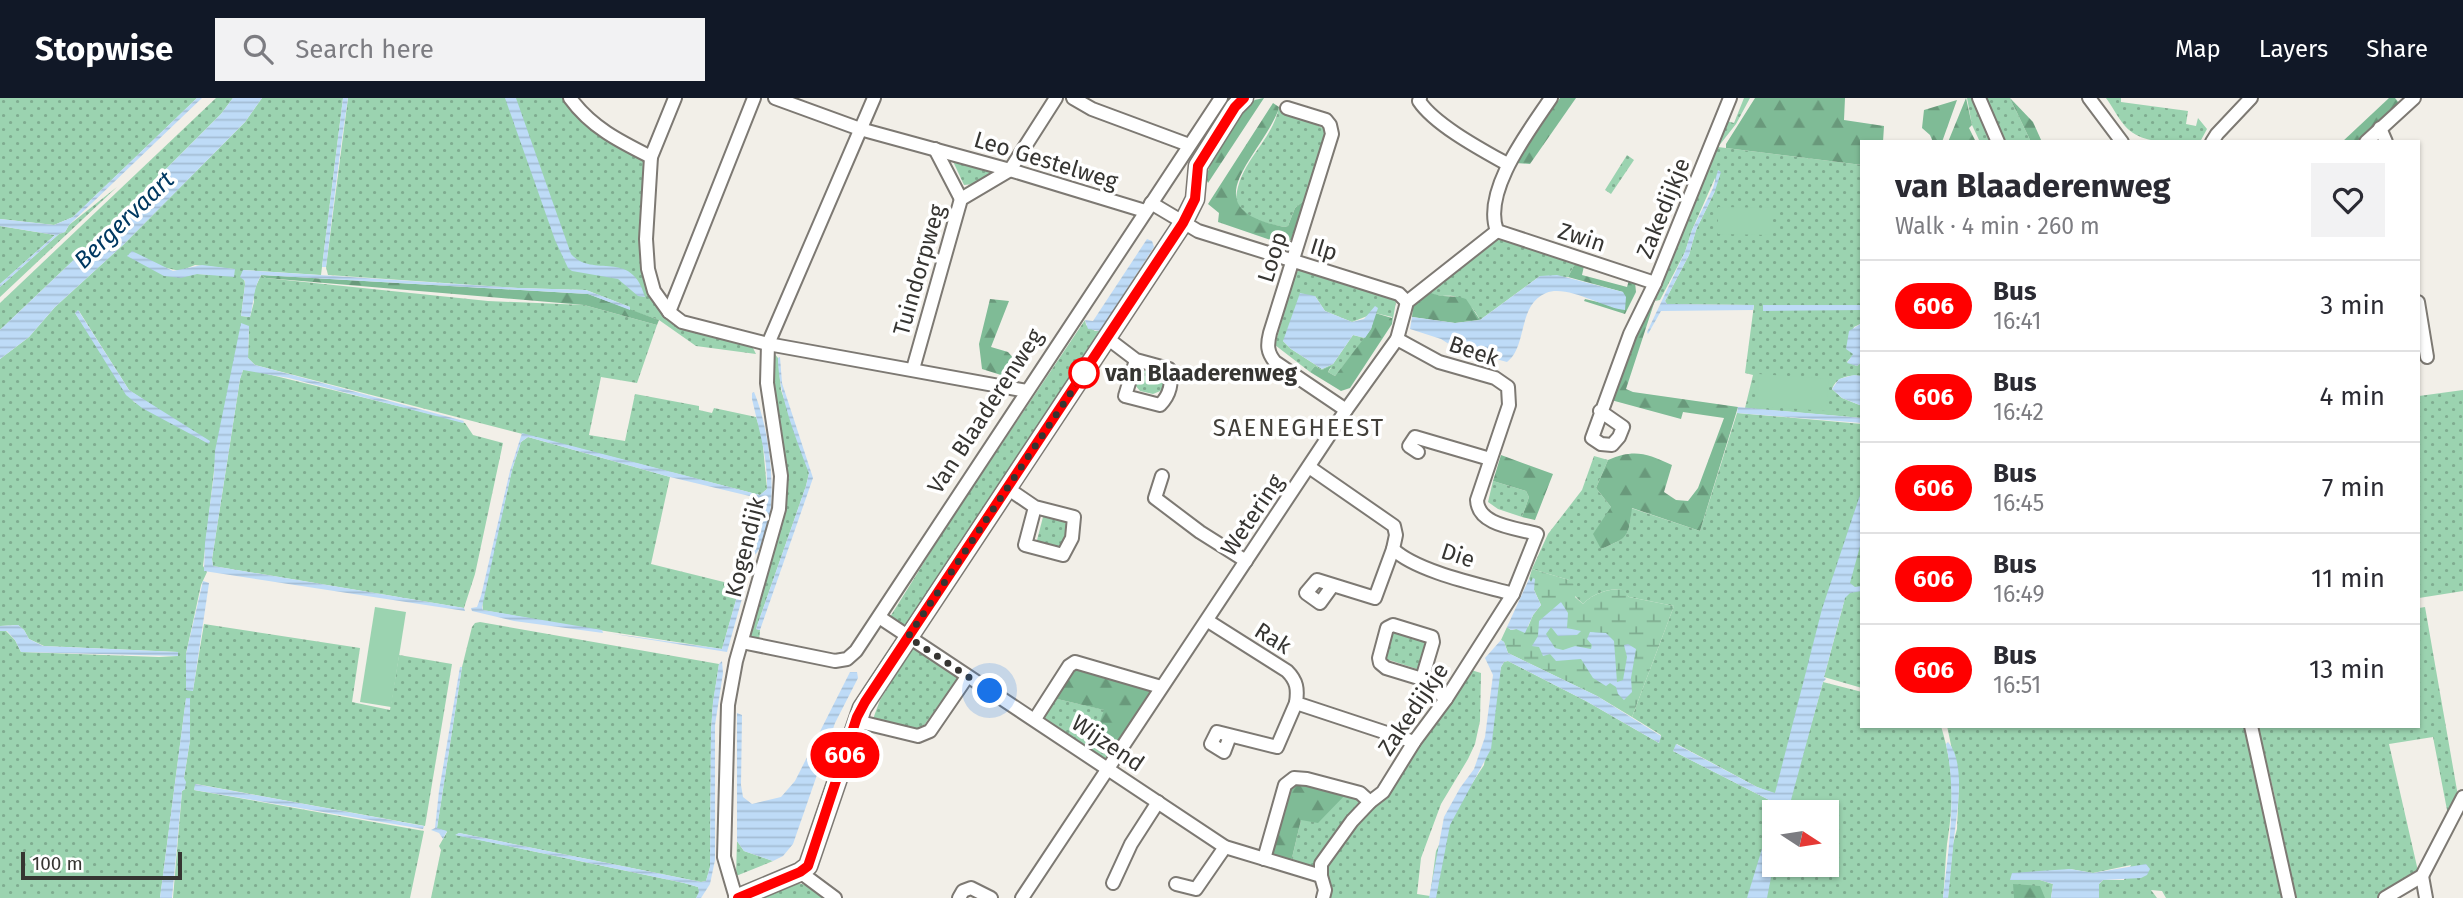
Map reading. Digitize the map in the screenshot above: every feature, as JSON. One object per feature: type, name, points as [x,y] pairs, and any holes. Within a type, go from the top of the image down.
[{"type":"street","points":[[570,98],[594,124],[611,137],[650,157]]},
{"type":"street","points":[[675,98],[650,157],[646,239],[648,270],[654,292],[668,312],[682,322],[768,344],[1027,391]]},
{"type":"street","points":[[668,312],[754,98]]},
{"type":"street","name":"Leo Gestelweg","points":[[775,98],[860,129],[1148,207]]},
{"type":"street","name":"Kogendijk","points":[[737,898],[724,857],[728,705],[732,676],[779,509],[781,476],[767,383],[768,344],[874,98]]},
{"type":"street","name":"Tuindorpweg","points":[[913,369],[961,199],[1010,170],[1056,98]]},
{"type":"street","points":[[1073,98],[1092,109],[1189,145]]},
{"type":"street","name":"Van Blaaderenweg","points":[[741,642],[841,661],[856,651],[1221,98]]},
{"type":"street","points":[[737,898],[800,872],[808,866],[856,721],[871,692],[1183,223],[1195,199],[1198,166],[1235,107],[1244,98]]},
{"type":"street","points":[[1420,98],[1419,101],[1426,111],[1507,164]]},
{"type":"street","points":[[1407,302],[1497,231],[1492,218],[1507,164],[1551,98]]},
{"type":"street","name":"Zakedijkje","points":[[1600,411],[1730,98]]},
{"type":"street","points":[[1979,98],[1997,140]]},
{"type":"street","points":[[2089,98],[2120,140]]},
{"type":"street","points":[[2213,140],[2251,98]]},
{"type":"street","points":[[2368,140],[2414,98]]},
{"type":"street","name":"Loop","points":[[1287,108],[1325,120],[1330,124],[1332,134],[1267,344],[1269,354],[1275,362],[1346,410]]},
{"type":"street","points":[[2379,128],[2385,140]]},
{"type":"street","name":"Leo Gestelweg","points":[[935,149],[961,199]]},
{"type":"street","name":"Ilp","points":[[1148,207],[1198,231],[1399,294],[1407,302]]},
{"type":"street","name":"Zwin","points":[[1497,231],[1655,283]]},
{"type":"street","name":"Wetering","points":[[1022,898],[1346,410],[1397,339],[1407,302]]},
{"type":"street","points":[[2420,314],[2427,357]]},
{"type":"street","points":[[1107,338],[1136,360]]},
{"type":"street","name":"Beek","points":[[1397,339],[1439,362],[1495,378],[1508,387],[1509,405],[1477,500],[1480,514],[1487,520],[1537,534]]},
{"type":"street","points":[[1419,452],[1409,446],[1415,437],[1490,458]]},
{"type":"street","points":[[1309,467],[1394,526],[1396,536],[1393,549],[1375,598],[1333,585]]},
{"type":"street","points":[[1162,476],[1155,498],[1200,532],[1246,561]]},
{"type":"street","points":[[1007,488],[1035,507],[1074,517],[1072,538],[1063,555],[1025,545],[1035,507]]},
{"type":"street","name":"Zakedijkje","points":[[1323,898],[1325,890],[1321,864],[1352,821],[1383,792],[1414,742],[1446,699],[1513,594],[1537,534]]},
{"type":"street","name":"Die","points":[[1393,549],[1402,558],[1513,594]]},
{"type":"street","name":"Wijzend","points":[[879,617],[1224,846],[1321,876]]},
{"type":"street","name":"Rak","points":[[1208,621],[1287,671],[1294,678],[1297,703]]},
{"type":"street","points":[[1422,679],[1433,642],[1432,637],[1393,625],[1387,628],[1380,663],[1386,668],[1422,679],[1446,699]]},
{"type":"street","name":"Wijzend","points":[[1035,719],[1074,662],[1161,687]]},
{"type":"street","points":[[856,721],[918,736],[924,735],[930,731],[967,677]]},
{"type":"street","points":[[1230,736],[1277,747],[1297,703],[1414,742]]},
{"type":"street","points":[[2251,728],[2289,898]]},
{"type":"street","points":[[1264,859],[1285,785],[1294,778],[1360,793],[1370,802]]},
{"type":"street","points":[[2385,898],[2422,876],[2463,797]]},
{"type":"street","points":[[1112,883],[1131,844],[1158,802]]},
{"type":"street","points":[[1176,884],[1196,889],[1224,846]]},
{"type":"street","points":[[800,872],[835,898]]},
{"type":"street","points":[[2422,876],[2426,898]]},
{"type":"street","points":[[959,898],[963,891],[971,888],[991,898]]},
{"type":"green space","points":[[0,98],[197,98],[73,217],[54,225],[0,219]]},
{"type":"green space","points":[[216,98],[233,98],[221,114],[100,235],[0,330],[0,303]]},
{"type":"green space","points":[[262,98],[343,98],[321,275],[243,270],[245,285],[241,316],[250,317],[254,302],[253,293],[261,275],[266,278],[488,301],[584,305],[657,325],[637,383],[601,377],[589,435],[625,441],[635,394],[699,406],[699,410],[712,413],[714,408],[756,417],[762,436],[767,489],[760,495],[255,365],[248,358],[249,326],[217,445],[203,566],[207,572],[201,585],[186,654],[186,689],[193,690],[204,624],[360,648],[352,702],[390,710],[399,655],[452,664],[425,826],[196,784],[194,790],[424,831],[410,898],[173,898],[182,791],[185,789],[184,778],[190,740],[190,698],[186,699],[160,898],[0,898],[0,631],[6,631],[15,640],[21,652],[159,657],[178,656],[178,652],[44,646],[29,639],[18,625],[0,626],[0,359],[29,337],[55,307],[124,244],[245,122]],"holes":[[[195,265],[234,269],[234,276],[164,276],[162,267],[180,271]],[[79,311],[129,390],[208,443],[134,402],[75,313]]]},
{"type":"green space","points":[[348,98],[565,98],[643,157],[645,277],[650,296],[664,316],[681,326],[751,344],[756,354],[696,346],[659,320],[586,290],[328,275],[326,267]]},
{"type":"green space","points":[[1264,98],[1208,183],[1206,179],[1212,160],[1231,125],[1246,106],[1254,100]]},
{"type":"green space","points":[[1560,98],[1576,98],[1530,164],[1516,163]]},
{"type":"green space","points":[[1744,98],[1750,98],[1736,124],[1718,147],[1860,165],[1860,305],[1764,305],[1763,310],[1860,310],[1860,324],[1854,327],[1848,343],[1854,354],[1847,362],[1857,366],[1860,364],[1860,376],[1844,377],[1832,389],[1842,398],[1860,405],[1860,418],[1745,408],[1753,375],[1745,373],[1754,305],[1667,304],[1665,301],[1689,255],[1696,230],[1715,191],[1715,178],[1685,252],[1660,300],[1655,301],[1727,121],[1734,123]]},
{"type":"green space","points":[[1755,98],[1845,98],[1844,120],[1884,126],[1883,140],[1860,140],[1860,165],[1726,148]]},
{"type":"green space","points":[[1966,98],[1972,125],[1969,128],[1975,140],[1949,140]]},
{"type":"green space","points":[[1967,98],[1973,98],[1992,140],[1979,140],[1972,125]]},
{"type":"green space","points":[[1986,98],[2010,98],[2030,140],[2002,140]]},
{"type":"green space","points":[[2010,98],[2033,122],[2041,140],[2030,140]]},
{"type":"green space","points":[[2106,98],[2121,98],[2121,102],[2188,111],[2186,124],[2196,126],[2198,118],[2207,129],[2201,140],[2150,140],[2132,132]]},
{"type":"green space","points":[[2389,98],[2395,98],[2399,103],[2358,140],[2344,140]]},
{"type":"green space","points":[[1957,100],[1943,140],[1932,140],[1922,128],[1924,110]]},
{"type":"green space","points":[[1273,103],[1279,107],[1278,111],[1239,180],[1236,195],[1241,208],[1256,219],[1284,227],[1288,226],[1295,208],[1307,198],[1293,239],[1282,244],[1218,222],[1219,213],[1208,204]]},
{"type":"green space","points":[[1279,107],[1327,130],[1307,198],[1295,208],[1288,226],[1284,227],[1251,217],[1236,203],[1242,176],[1269,132]]},
{"type":"green space","points":[[1627,155],[1634,160],[1611,194],[1605,190]]},
{"type":"green space","points":[[951,157],[996,171],[973,184],[964,185]]},
{"type":"green space","points":[[117,187],[0,297],[0,287],[59,234],[65,232],[69,225]]},
{"type":"green space","points":[[1718,207],[1770,208],[1770,235],[1718,234]]},
{"type":"green space","points":[[0,226],[55,235],[0,284]]},
{"type":"green space","points":[[1497,237],[1511,238],[1575,264],[1568,277],[1540,276],[1480,320],[1462,299],[1429,292]]},
{"type":"green space","points":[[1575,264],[1584,266],[1582,275],[1627,287],[1629,280],[1635,282],[1636,292],[1625,314],[1584,301],[1602,303],[1623,292],[1568,277]]},
{"type":"green space","points":[[1300,270],[1390,295],[1396,302],[1392,324],[1392,317],[1375,313],[1352,322],[1325,311],[1315,296],[1283,341],[1322,369],[1333,364],[1353,335],[1365,338],[1335,376],[1328,372],[1331,368],[1322,370],[1315,366],[1310,372],[1275,345],[1295,273]]},
{"type":"green space","points":[[261,275],[588,294],[659,320],[657,325],[584,305],[266,278]]},
{"type":"green space","points":[[1658,291],[1626,389],[1738,407],[1700,531],[1632,508],[1626,535],[1601,549],[1593,534],[1611,507],[1596,488],[1608,460],[1625,454],[1640,454],[1672,465],[1664,492],[1676,500],[1688,501],[1698,488],[1724,418],[1683,412],[1681,419],[1611,400],[1632,343]]},
{"type":"green space","points":[[1429,292],[1466,299],[1480,320],[1455,323],[1412,317],[1413,305]]},
{"type":"green space","points":[[990,299],[1009,301],[991,347],[1008,352],[1015,360],[1001,375],[982,369],[979,344]]},
{"type":"green space","points":[[1375,313],[1392,318],[1392,324],[1350,388],[1341,391],[1310,372],[1315,366],[1322,370],[1331,366],[1328,372],[1335,376],[1371,329]]},
{"type":"green space","points":[[1085,320],[1086,325],[1100,331],[910,624],[900,624],[890,617],[948,524]]},
{"type":"green space","points":[[773,352],[778,358],[781,390],[809,473],[756,629],[760,630],[759,642],[751,638],[749,633],[777,535]]},
{"type":"green space","points":[[1141,365],[1164,372],[1165,389],[1153,394],[1140,391],[1135,385]]},
{"type":"green space","points":[[243,370],[465,423],[473,435],[503,443],[475,574],[464,608],[213,566],[240,379]]},
{"type":"green space","points":[[1759,374],[1829,379],[1826,411],[1757,406]]},
{"type":"green space","points":[[2463,390],[2463,591],[2420,598],[2420,396]]},
{"type":"green space","points":[[1737,413],[1860,424],[1860,687],[1824,677],[1845,598],[1775,794],[1677,744],[1673,751],[1769,800],[1762,800],[1762,877],[1839,877],[1839,800],[1790,800],[1823,682],[1860,691],[1860,728],[1941,728],[1952,785],[1943,898],[1328,898],[1330,887],[1326,868],[1371,806],[1382,801],[1471,670],[1481,673],[1480,721],[1475,744],[1441,804],[1421,858],[1417,894],[1430,896],[1436,851],[1464,796],[1484,765],[1504,662],[1508,661],[1586,701],[1659,743],[1661,735],[1632,717],[1674,606],[1629,597],[1622,589],[1601,592],[1583,604],[1575,596],[1569,580],[1532,569],[1548,534],[1582,490],[1594,456],[1608,460],[1596,488],[1611,507],[1601,549],[1622,539],[1630,525],[1631,508],[1700,531]]},
{"type":"green space","points":[[528,437],[670,477],[651,564],[740,586],[722,649],[483,610],[482,601],[512,470],[521,442]]},
{"type":"green space","points":[[1501,455],[1553,474],[1535,520],[1522,517],[1529,497],[1526,491],[1493,481]]},
{"type":"green space","points":[[1493,481],[1526,491],[1529,497],[1522,517],[1498,509],[1488,502]]},
{"type":"green space","points":[[1044,513],[1066,519],[1070,525],[1066,545],[1060,550],[1036,544]]},
{"type":"green space","points":[[1532,569],[1569,580],[1577,587],[1575,597],[1583,604],[1601,592],[1623,589],[1629,597],[1674,606],[1632,717],[1597,696],[1508,653],[1501,640],[1507,627],[1511,630],[1528,627],[1541,605],[1529,579]]},
{"type":"green space","points":[[375,607],[406,612],[391,707],[360,702]]},
{"type":"green space","points":[[2425,607],[2458,796],[2448,815],[2433,737],[2389,744],[2418,871],[2413,877],[2377,898],[2293,898],[2274,793],[2258,728],[2420,728],[2420,608]]},
{"type":"green space","points":[[480,622],[719,664],[711,731],[710,867],[706,881],[459,833],[456,835],[684,883],[698,887],[700,892],[696,898],[431,898],[441,850],[439,846],[447,832],[437,828],[462,667],[472,627]]},
{"type":"green space","points":[[1399,630],[1427,639],[1420,670],[1386,659],[1392,635]]},
{"type":"green space","points":[[914,646],[958,678],[920,731],[873,719],[880,700]]},
{"type":"green space","points":[[1076,665],[1156,689],[1119,746],[1097,730],[1104,710],[1053,698]]},
{"type":"green space","points":[[1053,698],[1105,710],[1119,746],[1105,759],[1040,717]]},
{"type":"green space","points":[[1947,728],[2247,728],[2286,898],[2166,898],[2162,891],[2151,890],[2157,898],[2099,898],[2099,884],[2103,880],[2124,880],[2131,865],[2093,873],[2070,869],[2011,880],[2040,880],[2053,884],[2051,898],[1948,898],[1957,829],[1959,783]]},
{"type":"green space","points":[[1292,779],[1348,792],[1318,823],[1301,820],[1291,862],[1271,856]]},
{"type":"green space","points":[[1348,792],[1363,800],[1314,868],[1291,862],[1301,820]]},
{"type":"green space","points":[[737,841],[744,851],[773,861],[736,876]]},
{"type":"green space","points":[[798,883],[809,886],[828,898],[763,898]]},
{"type":"green space","points":[[2013,884],[2040,886],[2045,898],[2014,898]]},
{"type":"water","points":[[197,98],[202,98],[69,225],[65,232],[59,234],[0,287],[0,284],[55,235],[0,226],[0,219],[54,225],[73,217]]},
{"type":"water","name":"Bergervaart","points":[[233,98],[262,98],[245,122],[124,244],[55,307],[29,337],[0,359],[0,330],[100,235],[221,114]]},
{"type":"water","points":[[343,98],[348,98],[326,267],[322,267]]},
{"type":"water","points":[[505,98],[516,98],[571,254],[580,261],[622,268],[631,273],[639,282],[645,297],[638,296],[618,279],[568,268],[555,240]]},
{"type":"water","points":[[1718,170],[1721,172],[1715,191],[1696,230],[1689,255],[1665,301],[1667,304],[1754,305],[1753,310],[1661,311],[1648,334],[1685,252],[1692,230],[1713,188]]},
{"type":"water","points":[[1147,239],[1152,241],[1154,247],[1100,331],[1088,329],[1085,320],[1093,321]]},
{"type":"water","points":[[132,251],[173,271],[202,265],[235,269],[234,277],[197,274],[181,278],[164,276],[127,256]]},
{"type":"water","points":[[243,270],[586,290],[630,307],[630,310],[588,294],[261,275],[250,317],[241,316],[245,281],[240,277]]},
{"type":"water","points":[[1557,275],[1623,292],[1626,297],[1625,310],[1574,294],[1555,291],[1546,293],[1531,307],[1518,346],[1507,362],[1455,348],[1441,339],[1410,329],[1412,317],[1455,323],[1480,320],[1540,276]]},
{"type":"water","points":[[1300,293],[1315,296],[1325,311],[1352,322],[1364,319],[1375,306],[1378,308],[1371,329],[1365,338],[1353,335],[1333,364],[1322,369],[1283,341]]},
{"type":"water","points":[[1763,305],[1860,305],[1860,310],[1763,311]]},
{"type":"water","points":[[78,310],[129,390],[210,441],[209,444],[142,408],[126,395],[75,313]]},
{"type":"water","points":[[241,323],[249,326],[248,358],[255,365],[464,421],[463,423],[289,378],[243,370],[213,566],[464,608],[465,611],[204,571],[215,451]]},
{"type":"water","points":[[1860,324],[1860,364],[1857,366],[1847,363],[1853,354],[1846,349],[1849,331]]},
{"type":"water","points":[[780,357],[782,383],[813,478],[760,630],[756,629],[809,473],[784,401],[779,372]]},
{"type":"water","points":[[1860,376],[1860,405],[1842,398],[1832,389],[1839,379]]},
{"type":"water","points":[[754,392],[769,451],[769,522],[763,541],[754,556],[727,652],[608,633],[722,649],[761,527],[766,500],[670,477],[528,437],[521,442],[512,470],[483,610],[602,630],[603,633],[514,621],[472,611],[471,608],[477,607],[481,596],[510,471],[522,433],[760,495],[767,489],[767,478],[752,399]]},
{"type":"water","points":[[1738,407],[1860,418],[1860,423],[1737,413]]},
{"type":"water","points":[[1860,495],[1860,546],[1850,583],[1855,587],[1860,586],[1860,591],[1850,593],[1845,598],[1824,677],[1826,679],[1791,800],[1769,800],[1673,751],[1676,744],[1757,787],[1775,793],[1822,609]]},
{"type":"water","points":[[1533,578],[1534,590],[1541,605],[1525,633],[1511,630],[1507,627],[1529,579],[1531,582]]},
{"type":"water","points":[[203,581],[209,583],[193,691],[186,690],[186,654]]},
{"type":"water","points":[[1561,602],[1568,613],[1567,628],[1581,631],[1577,635],[1558,636],[1551,627],[1546,634],[1555,648],[1563,650],[1575,646],[1591,649],[1592,645],[1587,639],[1590,632],[1606,633],[1614,641],[1617,682],[1623,680],[1627,657],[1624,645],[1628,644],[1636,649],[1631,678],[1632,692],[1624,700],[1616,687],[1610,683],[1606,686],[1593,678],[1581,659],[1556,661],[1550,654],[1543,656],[1539,647],[1532,646],[1538,636],[1539,621]]},
{"type":"water","points":[[18,625],[29,639],[43,646],[178,652],[178,656],[21,652],[7,631],[0,631],[0,626]]},
{"type":"water","points":[[1501,640],[1508,653],[1597,696],[1661,736],[1659,743],[1586,701],[1508,661],[1504,662],[1501,667],[1491,749],[1450,825],[1436,898],[1429,898],[1444,817],[1474,769],[1485,737],[1493,675],[1485,658]]},
{"type":"water","points":[[722,661],[723,673],[715,725],[715,860],[710,884],[701,898],[696,898],[698,887],[684,883],[455,835],[459,833],[706,881],[710,867],[713,702],[719,664]]},
{"type":"water","points":[[460,667],[437,828],[447,831],[443,839],[439,833],[431,830],[435,828]]},
{"type":"water","points":[[850,672],[857,672],[858,678],[835,723],[793,844],[783,856],[773,861],[744,851],[737,841],[737,713],[742,715],[743,797],[752,804],[781,797],[795,781]]},
{"type":"water","points":[[186,698],[190,698],[190,740],[184,778],[185,789],[182,791],[172,898],[160,898]]},
{"type":"water","points":[[1948,742],[1957,764],[1959,794],[1948,898],[1943,898],[1951,821]]},
{"type":"water","points":[[195,784],[424,826],[423,829],[194,790]]},
{"type":"water","points":[[1762,849],[1762,877],[1771,877],[1767,898],[1747,898]]},
{"type":"water","points":[[2146,864],[2150,869],[2147,875],[2141,878],[2103,880],[2099,884],[2099,898],[2051,898],[2053,884],[2040,880],[2010,880],[2012,873],[2070,869],[2093,873]]},
{"type":"bus line","name":"606","points":[[738,898],[800,872],[808,866],[857,717],[871,692],[1183,223],[1195,199],[1198,166],[1238,102],[1244,98]]},
{"type":"place","name":"van Blaaderenweg","points":[[1084,373]]},
{"type":"district","name":"SAENEGHEEST","points":[[1299,428]]},
{"type":"route","points":[[990,691],[908,637],[1084,373]]}]
